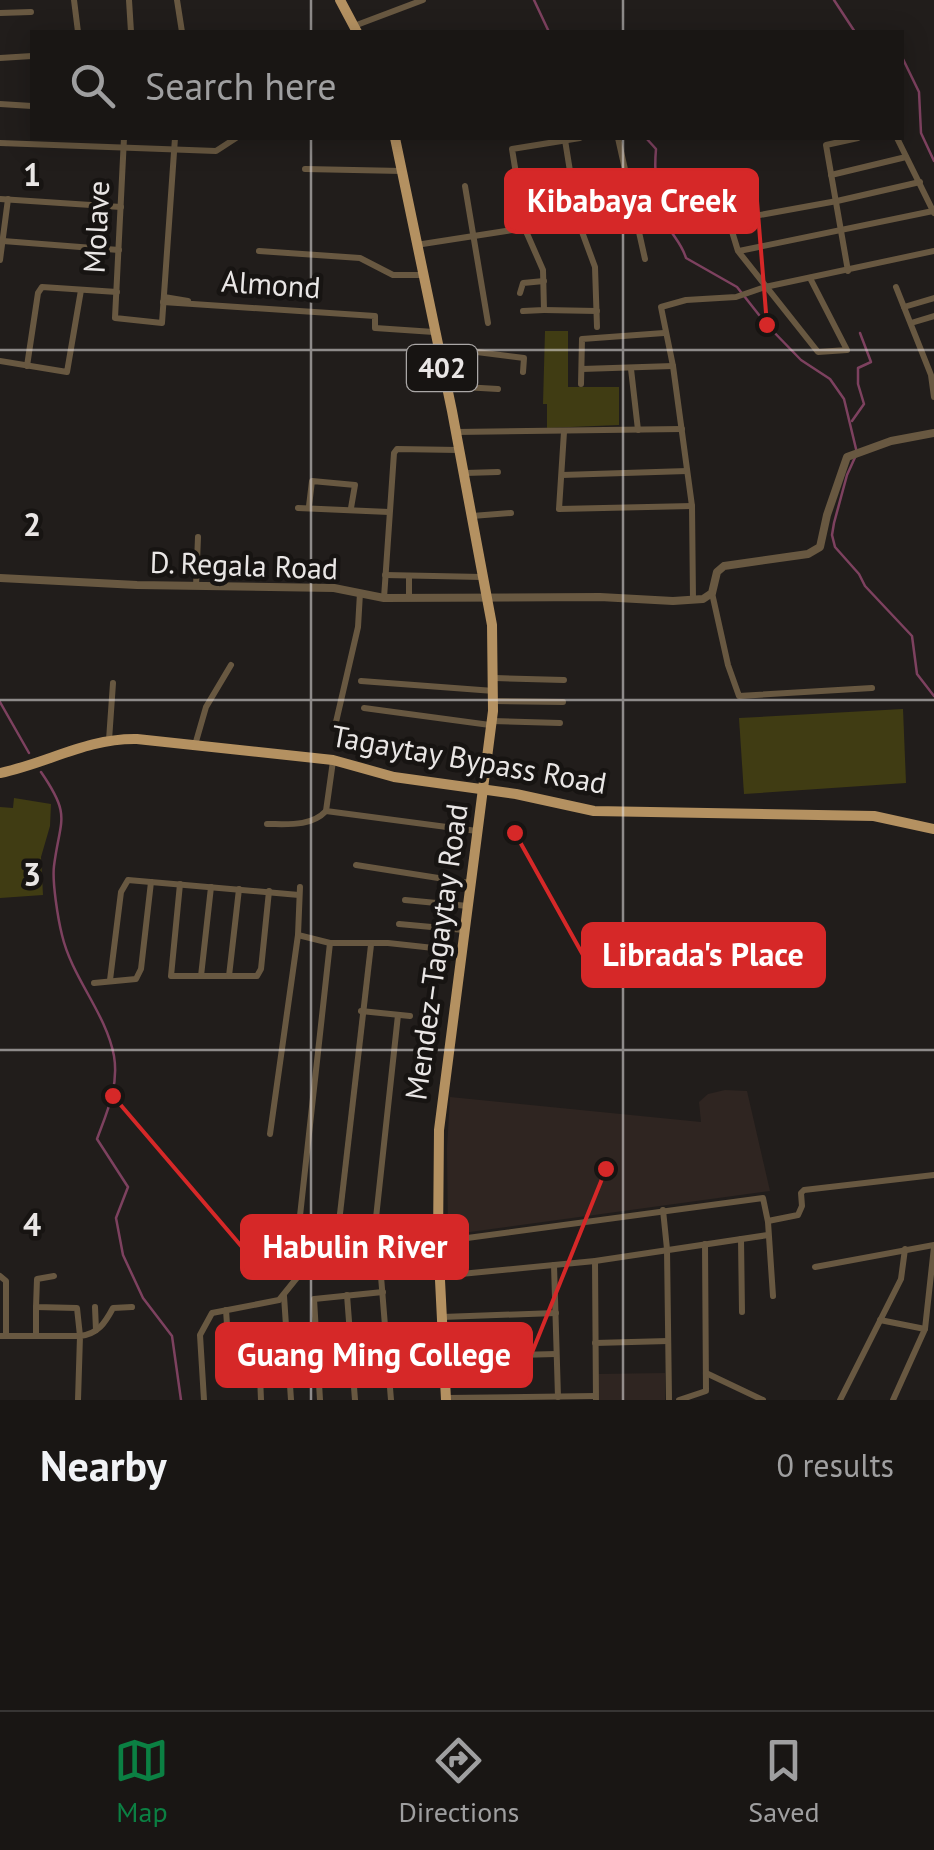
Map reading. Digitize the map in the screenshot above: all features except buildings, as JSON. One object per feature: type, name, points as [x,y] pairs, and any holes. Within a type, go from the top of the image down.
[{"type":"main road","points":[[341,3],[355,30]]},
{"type":"main road","name":"402","points":[[395,140],[487,598]]},
{"type":"main road","name":"Mendez–Tagaytay Road","points":[[440,1276],[434,1241],[441,1102],[495,696],[487,598]]},
{"type":"main road","name":"Tagaytay Bypass Road","points":[[0,773],[72,748],[138,739],[333,760],[394,777],[605,812],[874,816],[934,829]]},
{"type":"main road","name":"402","points":[[440,1276],[446,1399]]},
{"type":"street","points":[[74,0],[78,30]]},
{"type":"street","points":[[129,0],[131,30]]},
{"type":"street","points":[[177,0],[182,30]]},
{"type":"street","points":[[341,3],[355,0]]},
{"type":"street","points":[[355,30],[423,0]]},
{"type":"street","points":[[0,13],[31,12]]},
{"type":"street","points":[[0,58],[30,56]]},
{"type":"street","points":[[0,104],[30,106]]},
{"type":"street","name":"Molave","points":[[124,140],[116,318],[162,323],[164,299]]},
{"type":"street","points":[[164,299],[175,140]]},
{"type":"street","points":[[0,143],[78,142],[124,148],[216,150],[233,140]]},
{"type":"street","points":[[544,310],[542,270],[525,229],[512,149],[565,140],[578,221],[595,267],[597,326]]},
{"type":"street","points":[[618,140],[645,259]]},
{"type":"street","points":[[738,251],[934,212],[898,140]]},
{"type":"street","points":[[828,141],[848,271]]},
{"type":"street","points":[[831,175],[906,157]]},
{"type":"street","points":[[306,169],[402,171]]},
{"type":"street","points":[[727,221],[837,202],[920,182]]},
{"type":"street","points":[[465,186],[488,323]]},
{"type":"street","points":[[718,189],[738,251],[765,287],[818,352],[848,350],[810,278]]},
{"type":"street","points":[[0,260],[4,199],[121,207]]},
{"type":"street","points":[[416,245],[647,209]]},
{"type":"street","points":[[3,240],[119,250]]},
{"type":"street","points":[[661,307],[686,300],[736,297],[765,287],[934,250]]},
{"type":"street","points":[[259,251],[360,258],[393,275],[422,276]]},
{"type":"street","points":[[520,294],[523,283],[544,281]]},
{"type":"street","points":[[28,366],[42,287],[117,292]]},
{"type":"street","points":[[896,287],[934,396]]},
{"type":"street","points":[[0,362],[67,372],[81,290]]},
{"type":"street","points":[[655,297],[661,307],[673,366],[692,506],[693,599]]},
{"type":"street","points":[[904,307],[934,298]]},
{"type":"street","name":"Almond","points":[[164,299],[376,316],[375,328],[434,332]]},
{"type":"street","points":[[523,310],[597,312]]},
{"type":"street","points":[[910,322],[934,316]]},
{"type":"street","points":[[581,384],[582,339],[664,333]]},
{"type":"street","points":[[438,353],[469,351],[524,358],[523,372]]},
{"type":"street","points":[[582,369],[673,366]]},
{"type":"street","points":[[632,369],[638,430]]},
{"type":"street","points":[[446,386],[498,389]]},
{"type":"street","points":[[456,432],[682,429]]},
{"type":"street","points":[[564,432],[559,510],[692,506]]},
{"type":"street","points":[[872,688],[739,696],[712,594],[716,572],[724,566],[808,554],[820,547],[846,457],[934,432]]},
{"type":"street","points":[[384,598],[394,453],[398,449],[460,450]]},
{"type":"street","points":[[562,475],[687,471]]},
{"type":"street","points":[[464,473],[498,472]]},
{"type":"street","points":[[309,506],[312,481],[355,485],[351,508]]},
{"type":"street","points":[[298,508],[389,512]]},
{"type":"street","points":[[472,516],[511,514]]},
{"type":"street","points":[[196,586],[198,536]]},
{"type":"street","points":[[385,575],[484,577]]},
{"type":"street","points":[[409,576],[409,598]]},
{"type":"street","name":"D. Regala Road","points":[[0,578],[334,588],[384,598],[693,599],[712,594]]},
{"type":"street","points":[[336,722],[358,627],[360,593]]},
{"type":"street","points":[[196,745],[206,706],[232,665]]},
{"type":"street","points":[[495,678],[564,680]]},
{"type":"street","points":[[361,681],[563,702]]},
{"type":"street","points":[[109,740],[113,683]]},
{"type":"street","points":[[364,708],[492,723],[560,723]]},
{"type":"street","points":[[267,824],[303,823],[320,818],[326,811],[333,760]]},
{"type":"street","points":[[326,811],[478,832]]},
{"type":"street","points":[[356,866],[471,883]]},
{"type":"street","points":[[110,980],[121,892],[128,880],[300,891],[298,935],[270,1134]]},
{"type":"street","points":[[94,983],[136,979],[141,969],[150,882]]},
{"type":"street","points":[[180,884],[171,976],[256,976],[269,892]]},
{"type":"street","points":[[201,976],[211,887]]},
{"type":"street","points":[[229,976],[239,889]]},
{"type":"street","points":[[405,900],[468,906]]},
{"type":"street","points":[[399,924],[464,930]]},
{"type":"street","points":[[298,935],[330,943],[388,943],[461,951]]},
{"type":"street","points":[[330,943],[298,1234],[375,1227],[398,1015]]},
{"type":"street","points":[[338,1231],[371,945]]},
{"type":"street","points":[[361,1012],[410,1016]]},
{"type":"street","points":[[768,1222],[798,1215],[804,1190],[934,1175]]},
{"type":"street","points":[[204,1400],[200,1336],[212,1313],[279,1300],[304,1269],[380,1264],[428,1250],[434,1241],[763,1198],[772,1296]]},
{"type":"street","points":[[663,1210],[669,1400]]},
{"type":"street","points":[[440,1276],[595,1261],[768,1235]]},
{"type":"street","points":[[741,1239],[742,1312]]},
{"type":"street","points":[[678,1400],[706,1392],[705,1244]]},
{"type":"street","points":[[815,1267],[934,1246],[925,1329],[893,1400]]},
{"type":"street","points":[[840,1400],[901,1279],[904,1249]]},
{"type":"street","points":[[446,1399],[596,1398],[595,1261]]},
{"type":"street","points":[[380,1264],[391,1400]]},
{"type":"street","points":[[554,1265],[558,1397]]},
{"type":"street","points":[[0,1276],[6,1281],[3,1336],[92,1335],[113,1308],[132,1306]]},
{"type":"street","points":[[36,1335],[36,1279],[54,1276]]},
{"type":"street","points":[[320,1400],[314,1299],[382,1292]]},
{"type":"street","points":[[284,1294],[291,1400]]},
{"type":"street","points":[[347,1296],[355,1400]]},
{"type":"street","points":[[95,1306],[97,1331]]},
{"type":"street","points":[[36,1307],[77,1308],[78,1400]]},
{"type":"street","points":[[226,1310],[231,1382]]},
{"type":"street","points":[[442,1317],[556,1313]]},
{"type":"street","points":[[880,1320],[925,1329]]},
{"type":"street","points":[[258,1327],[261,1400]]},
{"type":"street","points":[[595,1343],[668,1340]]},
{"type":"street","points":[[444,1357],[556,1354]]},
{"type":"street","points":[[706,1373],[763,1400]]},
{"type":"shaded area","points":[[545,331],[568,331],[568,387],[619,387],[619,425],[547,428],[547,404],[543,404]]},
{"type":"shaded area","points":[[903,709],[906,783],[744,794],[739,718]]},
{"type":"shaded area","points":[[14,798],[51,804],[50,826],[41,857],[43,895],[0,898],[0,807],[13,808]]},
{"type":"shaded area","points":[[747,1091],[770,1191],[448,1235],[450,1097],[701,1122],[699,1102],[708,1094]]},
{"type":"shaded area","points":[[665,1373],[665,1400],[599,1400],[598,1374]]},
{"type":"waterway","points":[[534,0],[548,30]]},
{"type":"waterway","points":[[834,0],[854,30]]},
{"type":"waterway","points":[[904,61],[919,92],[921,133],[934,161]]},
{"type":"waterway","points":[[648,140],[656,149],[656,186],[663,214],[686,258],[737,287],[767,325],[801,360],[830,379],[844,399],[857,453],[834,523],[835,547],[912,636],[917,674],[934,696]]},
{"type":"waterway","points":[[852,421],[864,404],[858,368],[871,362],[860,333]]},
{"type":"waterway","points":[[0,702],[29,753]]},
{"type":"waterway","points":[[41,772],[60,809],[54,873],[62,935],[73,966],[104,1025],[114,1056],[113,1088],[97,1139],[128,1187],[116,1218],[123,1255],[143,1298],[172,1336],[181,1400]]},
{"type":"place","name":"Kibabaya Creek","points":[[767,325]]},
{"type":"place","name":"Librada's Place","points":[[515,833]]},
{"type":"place","name":"Habulin River","points":[[113,1096]]},
{"type":"place","name":"Guang Ming College","points":[[606,1169]]}]
